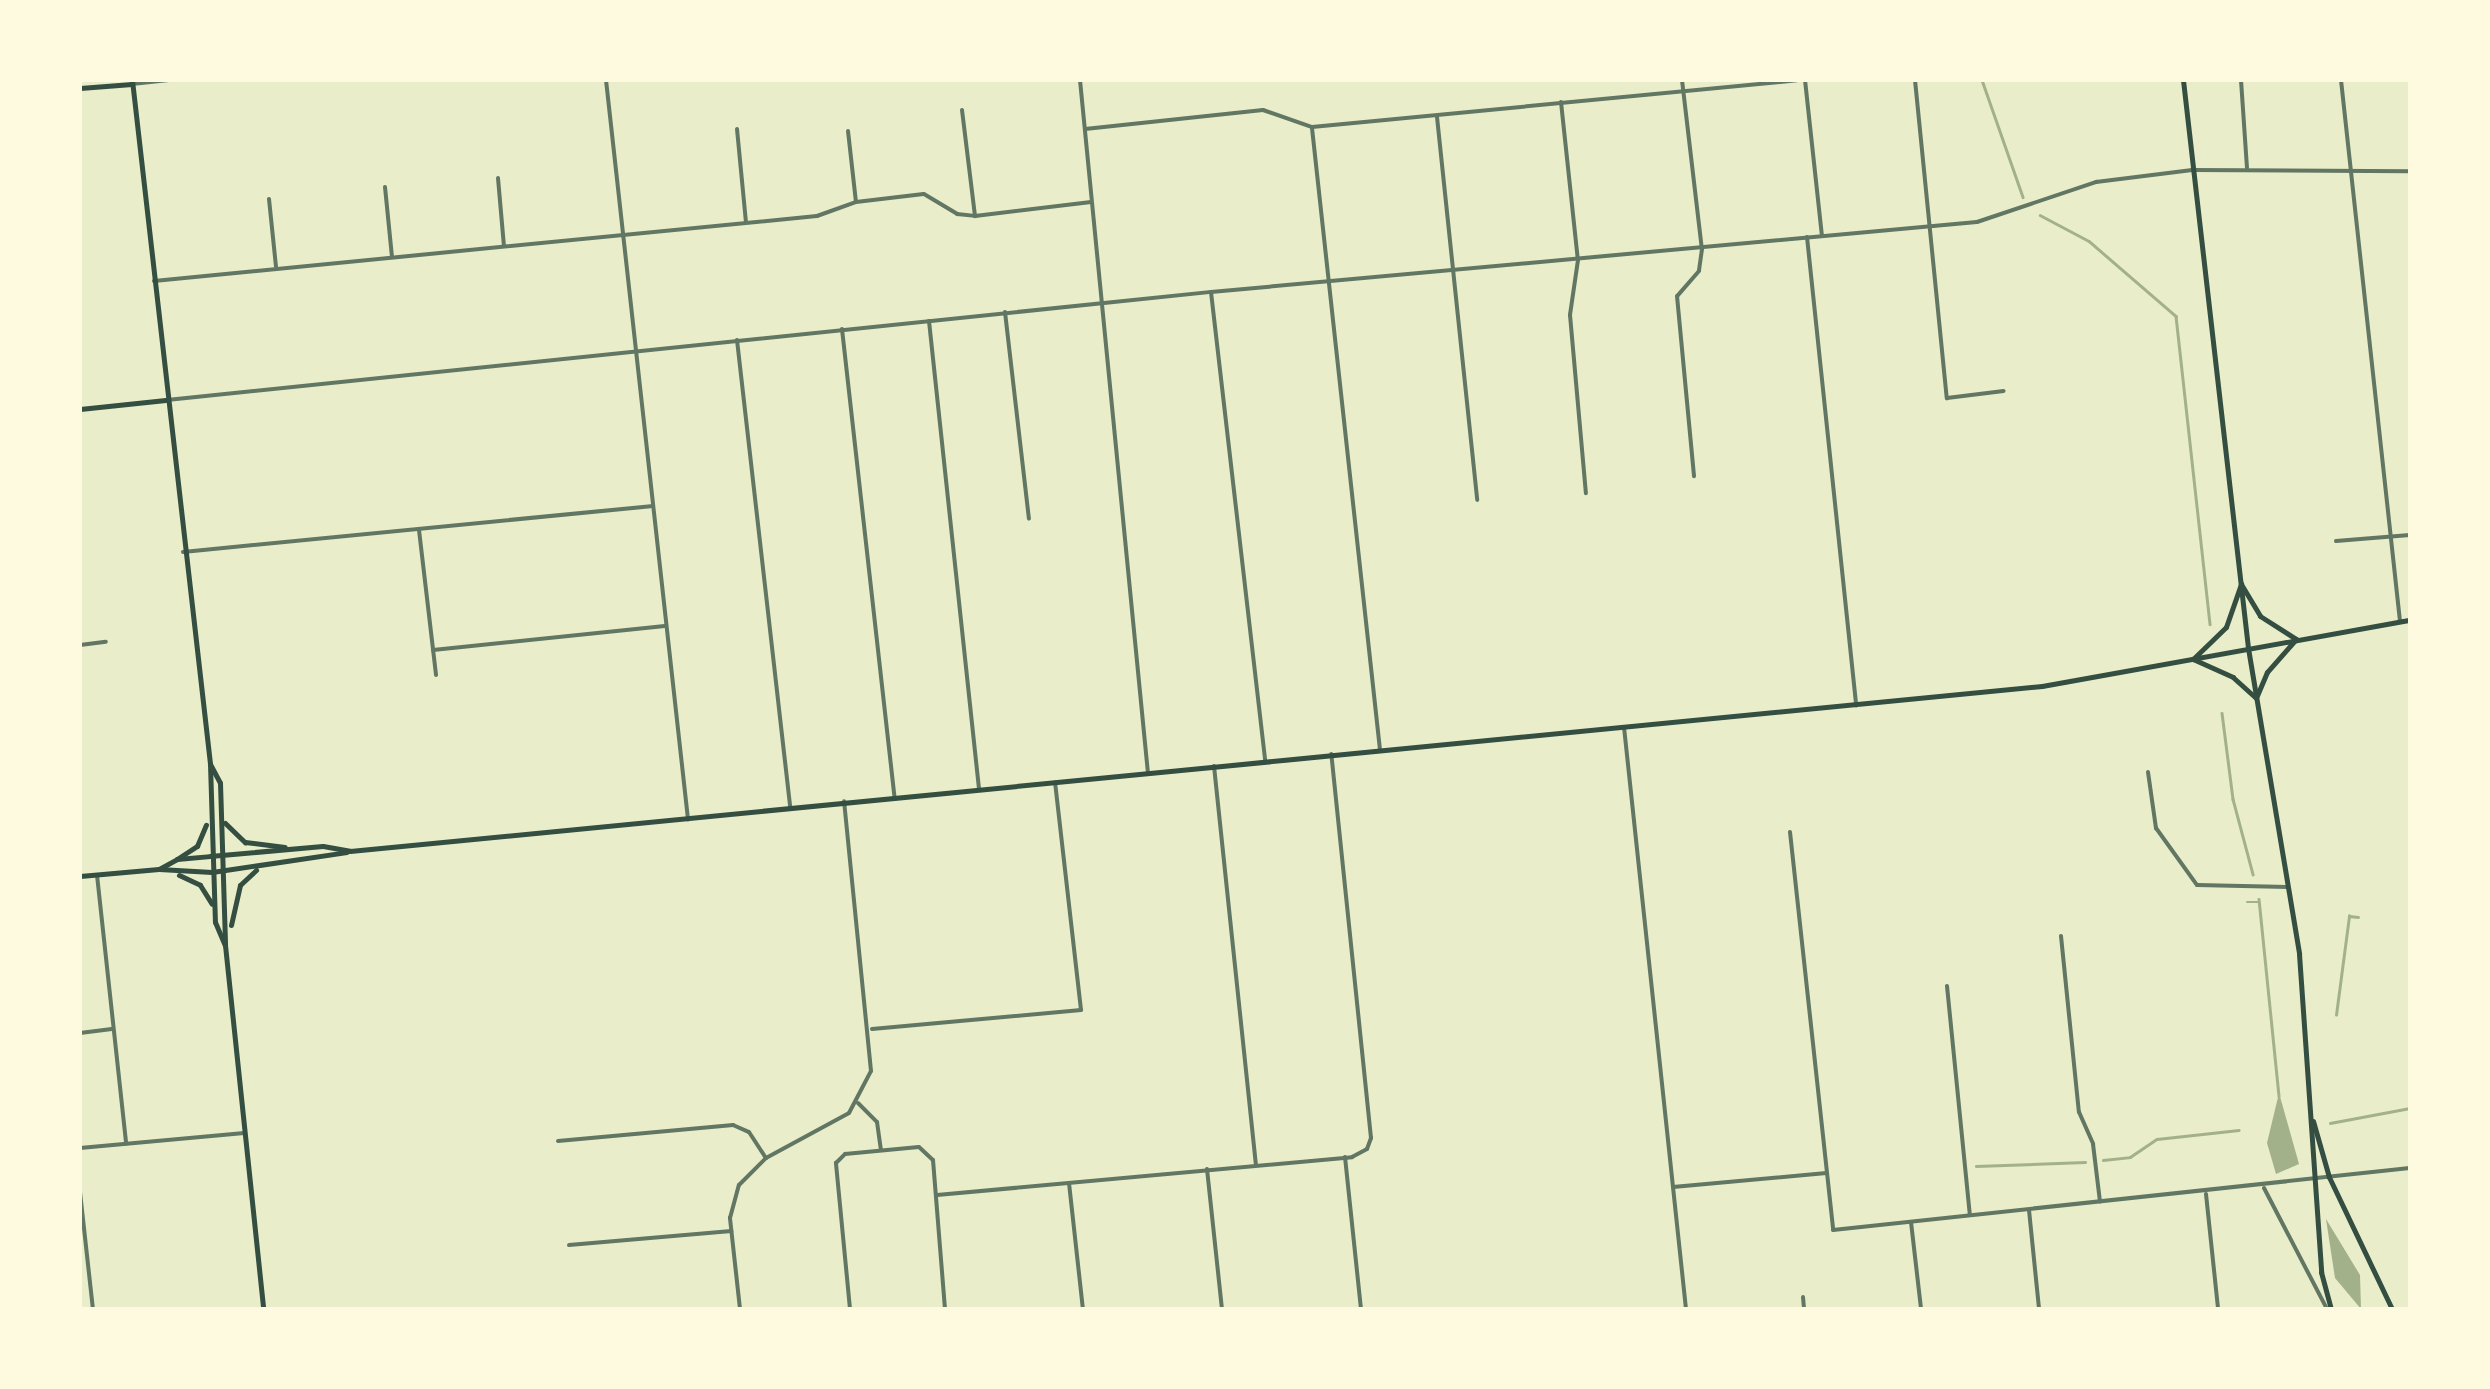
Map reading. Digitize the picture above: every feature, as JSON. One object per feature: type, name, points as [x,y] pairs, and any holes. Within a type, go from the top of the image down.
[{"type":"main road","points":[[2183,80],[2248,648],[2288,887],[2310,1108],[2313,1180],[2329,1309]]},
{"type":"main road","points":[[80,88],[132,82],[192,643],[210,764],[208,817],[214,910]]},
{"type":"main road","points":[[80,409],[166,400]]},
{"type":"main road","points":[[2240,584],[2268,624],[2296,639]]},
{"type":"main road","points":[[2193,660],[2226,627],[2240,584]]},
{"type":"main road","points":[[178,875],[266,867],[350,851],[790,806],[2042,686],[2410,620]]},
{"type":"main road","points":[[2256,698],[2266,672],[2296,639]]},
{"type":"main road","points":[[2193,660],[2234,678],[2256,698]]},
{"type":"main road","points":[[210,764],[220,783],[228,932]]},
{"type":"main road","points":[[222,816],[237,839],[288,848],[350,851]]},
{"type":"main road","points":[[159,869],[197,846],[208,817]]},
{"type":"main road","points":[[177,858],[288,848]]},
{"type":"main road","points":[[225,945],[242,882],[266,867]]},
{"type":"main road","points":[[80,876],[159,869],[200,885],[214,910],[225,945],[263,1309]]},
{"type":"main road","points":[[2310,1108],[2329,1178],[2392,1309]]},
{"type":"street","points":[[132,82],[169,80]]},
{"type":"street","points":[[606,80],[688,818]]},
{"type":"street","points":[[1080,80],[1098,304],[1148,773]]},
{"type":"street","points":[[1682,80],[1702,249],[1700,271],[1676,296],[1694,476]]},
{"type":"street","points":[[1085,129],[1263,110],[1312,127],[1796,80]]},
{"type":"street","points":[[1805,80],[1822,236]]},
{"type":"street","points":[[1914,80],[1947,398],[2004,391]]},
{"type":"street","points":[[2241,80],[2248,168]]},
{"type":"street","points":[[2341,80],[2400,621]]},
{"type":"street","points":[[1562,102],[1578,260],[1570,315],[1586,494]]},
{"type":"street","points":[[962,110],[976,216]]},
{"type":"street","points":[[1437,114],[1477,500]]},
{"type":"street","points":[[1312,127],[1380,750]]},
{"type":"street","points":[[738,129],[746,222]]},
{"type":"street","points":[[848,131],[856,202]]},
{"type":"street","points":[[166,400],[842,328],[2002,218],[2096,182],[2192,170],[2248,168],[2352,176],[2410,172]]},
{"type":"street","points":[[498,178],[504,246]]},
{"type":"street","points":[[384,187],[392,257]]},
{"type":"street","points":[[154,282],[817,216],[856,202],[924,194],[957,214],[976,216],[1092,202]]},
{"type":"street","points":[[270,198],[276,267]]},
{"type":"street","points":[[1807,237],[1856,705]]},
{"type":"street","points":[[1211,292],[1265,760]]},
{"type":"street","points":[[1006,312],[1030,519]]},
{"type":"street","points":[[929,320],[979,788]]},
{"type":"street","points":[[842,328],[894,796]]},
{"type":"street","points":[[738,340],[790,806]]},
{"type":"street","points":[[183,552],[652,506]]},
{"type":"street","points":[[419,530],[436,674]]},
{"type":"street","points":[[2336,542],[2410,534]]},
{"type":"street","points":[[433,650],[665,626]]},
{"type":"street","points":[[80,644],[106,642]]},
{"type":"street","points":[[1624,727],[1686,1309]]},
{"type":"street","points":[[937,1195],[1365,1152],[1372,1138],[1332,754]]},
{"type":"street","points":[[1214,766],[1256,1165]]},
{"type":"street","points":[[2148,772],[2156,828],[2192,882],[2206,890],[2288,887]]},
{"type":"street","points":[[870,1030],[1081,1010],[1055,782]]},
{"type":"street","points":[[740,1309],[731,1231],[736,1191],[766,1158],[839,1120],[858,1104],[871,1071],[870,1030],[844,801]]},
{"type":"street","points":[[1790,832],[1833,1230],[2264,1188],[2410,1168]]},
{"type":"street","points":[[97,874],[126,1143]]},
{"type":"street","points":[[2061,936],[2079,1112],[2093,1144],[2100,1204]]},
{"type":"street","points":[[1947,986],[1970,1216]]},
{"type":"street","points":[[80,1033],[112,1030]]},
{"type":"street","points":[[858,1104],[876,1122],[881,1150]]},
{"type":"street","points":[[558,1141],[733,1126],[749,1132],[766,1158]]},
{"type":"street","points":[[80,1148],[244,1133]]},
{"type":"street","points":[[850,1309],[836,1167],[845,1154],[919,1146],[932,1155],[945,1309]]},
{"type":"street","points":[[1345,1157],[1361,1309]]},
{"type":"street","points":[[1207,1169],[1222,1309]]},
{"type":"street","points":[[1673,1187],[1826,1173]]},
{"type":"street","points":[[1069,1183],[1082,1309]]},
{"type":"street","points":[[2264,1188],[2329,1309]]},
{"type":"street","points":[[80,1192],[93,1309]]},
{"type":"street","points":[[2206,1194],[2218,1309]]},
{"type":"street","points":[[2029,1210],[2039,1309]]},
{"type":"street","points":[[1912,1222],[1921,1309]]},
{"type":"street","points":[[568,1245],[731,1231]]},
{"type":"street","points":[[80,1275],[89,1274]]},
{"type":"street","points":[[1803,1297],[1804,1309]]},
{"type":"shaded area","points":[[2279,1093],[2299,1164],[2276,1174],[2267,1143]]},
{"type":"shaded area","points":[[2326,1219],[2360,1275],[2361,1309],[2335,1278]]},
{"type":"waterway","points":[[1982,80],[2023,197]]},
{"type":"waterway","points":[[2040,215],[2089,241],[2176,316],[2210,624]]},
{"type":"waterway","points":[[2222,713],[2233,799],[2253,874]]},
{"type":"waterway","points":[[2259,899],[2279,1096]]},
{"type":"waterway","points":[[2247,902],[2259,902]]},
{"type":"waterway","points":[[2336,1015],[2349,916],[2358,917]]},
{"type":"waterway","points":[[2330,1123],[2410,1108]]},
{"type":"waterway","points":[[2103,1160],[2130,1157],[2157,1139],[2239,1130]]},
{"type":"waterway","points":[[1976,1166],[2085,1162]]}]
